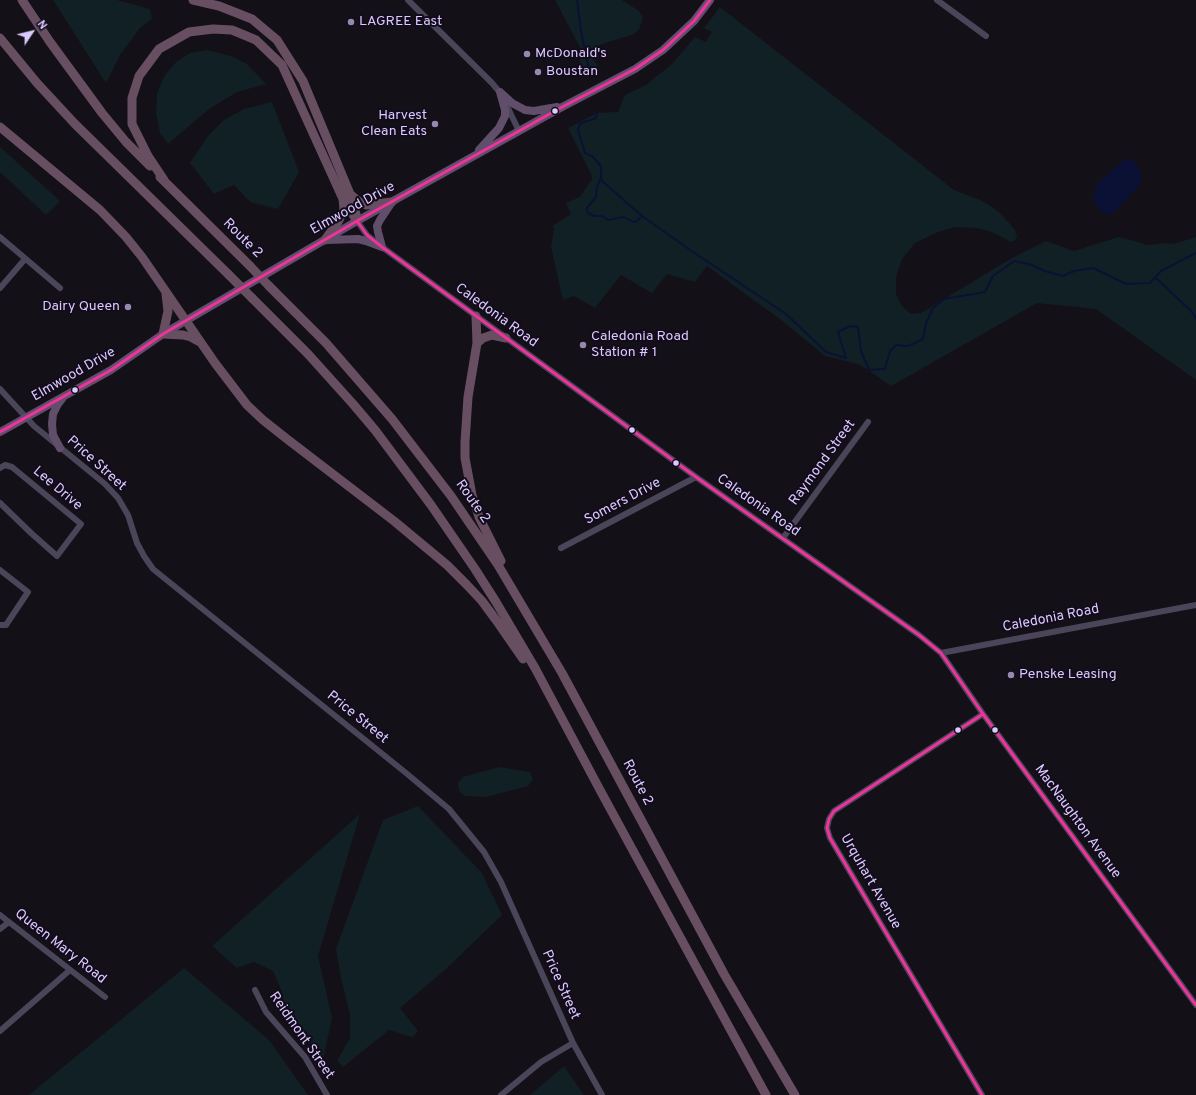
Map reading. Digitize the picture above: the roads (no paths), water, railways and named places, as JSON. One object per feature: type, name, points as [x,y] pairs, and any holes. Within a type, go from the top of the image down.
[{"type":"highway","name":"Route 2","points":[[22,0],[50,42],[102,113],[126,142],[326,343],[392,419],[451,496],[498,565],[562,672],[724,974],[761,1040],[795,1095]]},
{"type":"highway","points":[[193,0],[219,6],[252,19],[277,40],[303,81],[357,221]]},
{"type":"highway","points":[[164,180],[148,156],[132,124],[132,98],[139,76],[159,49],[189,32],[213,28],[232,30],[256,40],[282,65],[347,197],[344,209],[338,222],[325,240]]},
{"type":"highway","points":[[0,38],[37,83],[75,124],[229,275],[332,380],[375,430],[435,511],[492,595],[535,668],[766,1095]]},
{"type":"highway","points":[[0,127],[113,222],[142,257],[233,387],[263,420],[424,545],[467,585],[496,620],[518,650],[534,677],[552,700]]},
{"type":"highway","points":[[347,197],[366,205],[392,202]]},
{"type":"highway","points":[[166,292],[168,311],[163,334],[183,335],[191,337],[201,343]]},
{"type":"highway","points":[[476,316],[477,343],[468,391],[466,418],[465,447],[467,475],[479,517],[514,583],[523,607]]},
{"type":"highway","points":[[477,343],[482,338],[492,336],[506,338]]},
{"type":"main road","name":"Elmwood Drive","points":[[0,432],[111,370],[186,320],[357,221],[564,106],[635,69],[663,50],[694,21],[710,0]]},
{"type":"main road","points":[[500,92],[512,103],[526,110],[534,111],[564,106]]},
{"type":"main road","points":[[474,156],[494,134],[505,116],[505,110],[500,92]]},
{"type":"main road","points":[[382,248],[377,226],[392,202]]},
{"type":"main road","points":[[325,240],[358,239],[382,248]]},
{"type":"main road","points":[[60,448],[53,435],[52,424],[53,414],[58,404],[65,396]]},
{"type":"street","points":[[408,0],[500,92],[519,131]]},
{"type":"street","points":[[937,0],[986,36]]},
{"type":"street","name":"Caledonia Road","points":[[357,221],[367,235],[382,248],[696,477],[919,635],[941,653],[1196,605]]},
{"type":"street","points":[[0,237],[60,288]]},
{"type":"street","points":[[0,288],[25,258]]},
{"type":"street","name":"Price Street","points":[[0,389],[34,426],[105,484],[118,498],[128,514],[137,543],[153,569],[449,809],[484,852],[501,882],[573,1043],[602,1095]]},
{"type":"street","name":"Raymond Street","points":[[783,538],[868,422]]},
{"type":"street","name":"Lee Drive","points":[[0,468],[5,465],[12,466],[81,524],[57,556],[0,503]]},
{"type":"street","name":"Somers Drive","points":[[561,548],[696,477]]},
{"type":"street","points":[[0,570],[28,592],[6,625],[0,625]]},
{"type":"street","name":"MacNaughton Avenue","points":[[941,653],[983,714],[1196,1005]]},
{"type":"street","name":"Urquhart Avenue","points":[[982,1095],[830,838],[827,828],[828,819],[834,811],[983,714]]},
{"type":"street","name":"Queen Mary Road","points":[[0,915],[105,997]]},
{"type":"street","points":[[0,929],[9,922]]},
{"type":"street","points":[[0,1031],[70,970]]},
{"type":"street","name":"Reidmont Street","points":[[255,990],[266,1012],[305,1057],[327,1095]]},
{"type":"street","points":[[501,1095],[541,1062],[573,1043]]},
{"type":"water","points":[[1126,159],[1134,161],[1140,169],[1140,185],[1113,214],[1106,214],[1098,209],[1093,198],[1097,183]]},
{"type":"waterway","points":[[577,0],[581,31],[589,70]]},
{"type":"waterway","points":[[597,113],[596,118],[580,124],[578,130],[585,153],[592,156],[601,166],[602,181],[642,216],[786,314],[826,352],[846,358],[838,332],[850,326],[858,327],[861,351],[869,370],[885,369],[890,351],[896,345],[908,346],[923,339],[926,323],[933,308],[944,299],[985,292],[993,276],[1014,261],[1029,264],[1045,271],[1063,276],[1074,271],[1093,268],[1126,284],[1150,283],[1161,271],[1196,253]]},
{"type":"waterway","points":[[601,177],[597,187],[596,197],[587,208],[588,213],[594,216],[602,216],[608,220],[624,217],[633,222],[637,221],[642,216]]},
{"type":"waterway","points":[[1155,277],[1193,313],[1196,319]]},
{"type":"place","name":"LAGREE East","points":[[351,22]]},
{"type":"place","name":"McDonald's","points":[[527,54]]},
{"type":"place","name":"Boustan","points":[[538,72]]},
{"type":"place","name":"Harvest Clean Eats","points":[[435,124]]},
{"type":"place","name":"Dairy Queen","points":[[128,307]]},
{"type":"place","name":"Caledonia Road Station # 1","points":[[583,345]]},
{"type":"place","name":"Penske Leasing","points":[[1011,675]]}]
